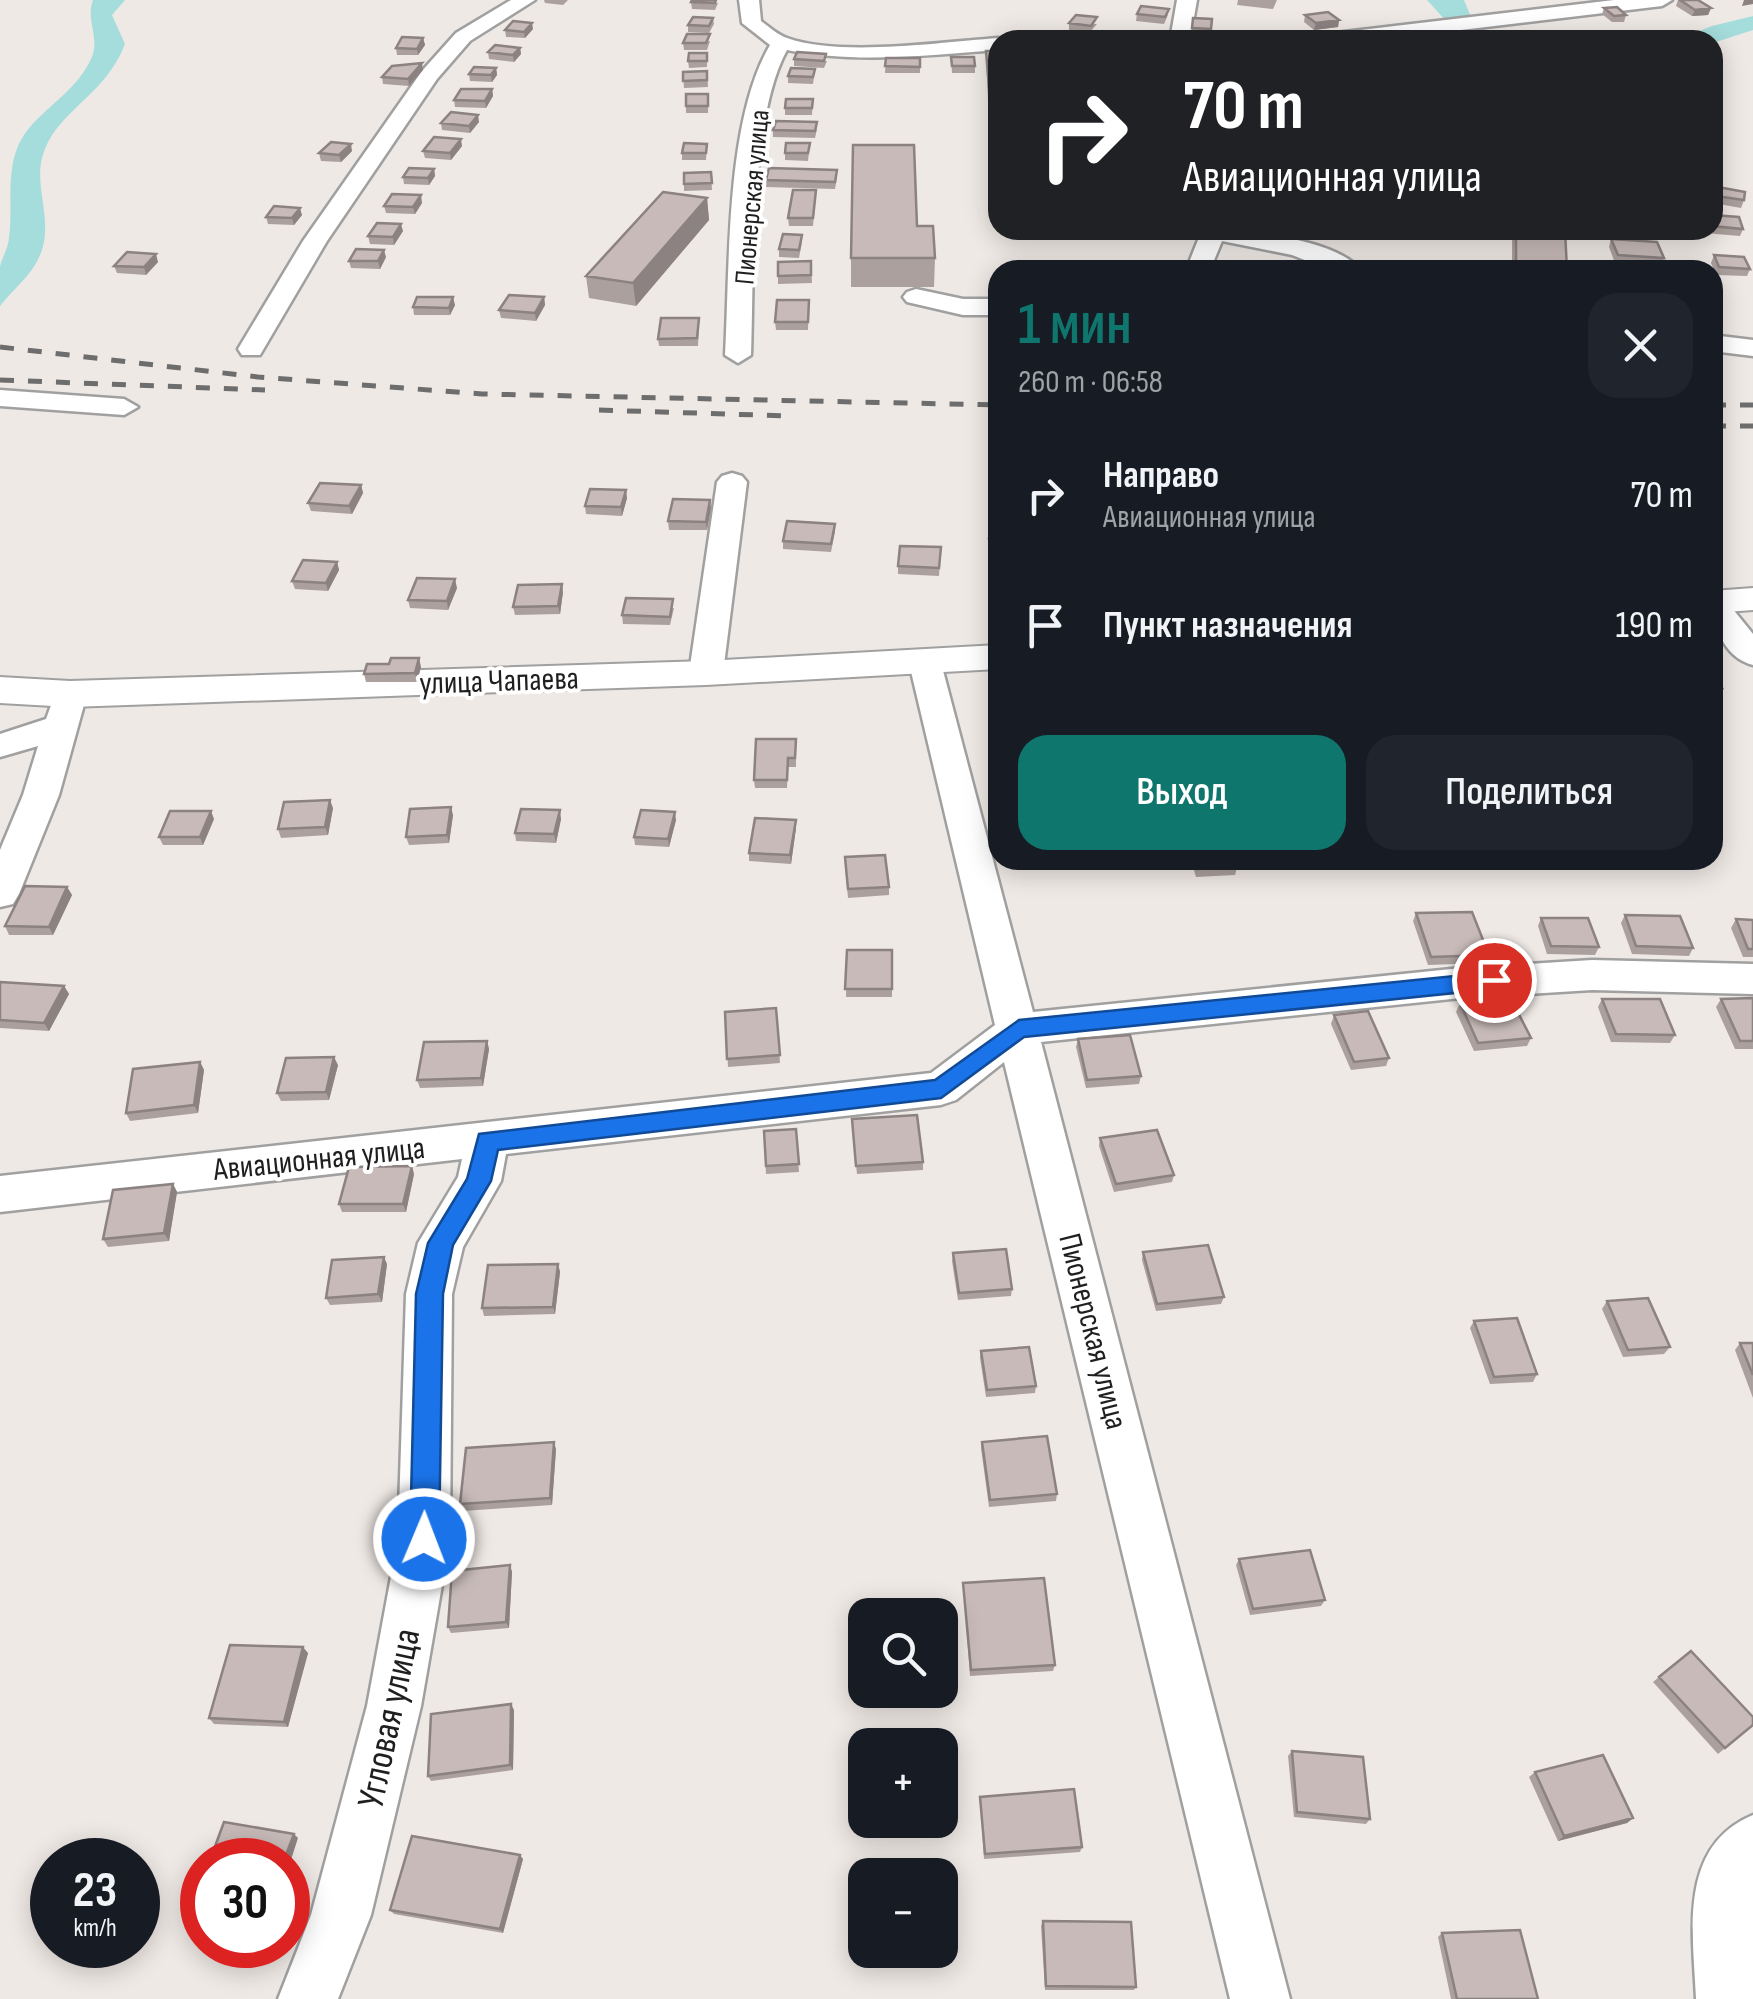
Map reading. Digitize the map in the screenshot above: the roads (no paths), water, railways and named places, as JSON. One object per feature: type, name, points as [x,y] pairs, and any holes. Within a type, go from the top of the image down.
[{"type":"street","points":[[251,349],[315,241],[429,76],[463,37],[524,0]]},
{"type":"street","points":[[749,0],[752,24],[781,44],[868,49],[988,44]]},
{"type":"street","points":[[1182,30],[1187,0]]},
{"type":"street","points":[[1398,30],[1662,0]]},
{"type":"street","name":"Пионерская улица","points":[[738,356],[749,168],[763,75],[781,44]]},
{"type":"street","points":[[1260,240],[1333,260]]},
{"type":"street","points":[[916,297],[963,308],[988,307]]},
{"type":"street","points":[[1723,344],[1753,348]]},
{"type":"street","points":[[0,398],[124,406]]},
{"type":"street","points":[[706,673],[732,482]]},
{"type":"street","points":[[1723,602],[1753,599]]},
{"type":"street","points":[[1723,617],[1753,655]]},
{"type":"street","name":"улица Чапаева","points":[[0,690],[64,710],[988,658]]},
{"type":"street","name":"Пионерская улица","points":[[926,662],[1260,1999]]},
{"type":"street","points":[[0,746],[64,710]]},
{"type":"street","points":[[0,894],[41,794],[64,710]]},
{"type":"street","points":[[1019,1029],[1461,983],[1592,974],[1753,979]]},
{"type":"street","name":"Авиационная улица","points":[[0,1194],[941,1088],[1019,1029]]},
{"type":"street","name":"Угловая улица","points":[[308,1999],[342,1915],[394,1706],[424,1539],[430,1294],[441,1243],[479,1181],[487,1142]]},
{"type":"street","points":[[1726,1999],[1722,1904],[1732,1864],[1753,1844]]},
{"type":"water","points":[[93,0],[125,0],[112,15],[125,44],[107,76],[62,123],[45,149],[40,174],[45,224],[42,250],[29,273],[0,306],[0,267],[9,238],[12,166],[21,139],[71,87],[91,59]]},
{"type":"water","points":[[1427,0],[1464,0],[1476,30],[1446,30],[1446,21]]},
{"type":"water","points":[[1753,16],[1753,30],[1723,40],[1723,30],[1702,30]]},
{"type":"railway","points":[[0,347],[258,377],[482,394],[988,405]]},
{"type":"railway","points":[[0,380],[265,390]]},
{"type":"railway","points":[[1723,405],[1753,405]]},
{"type":"railway","points":[[599,410],[789,416]]},
{"type":"railway","points":[[1723,426],[1753,426]]}]
